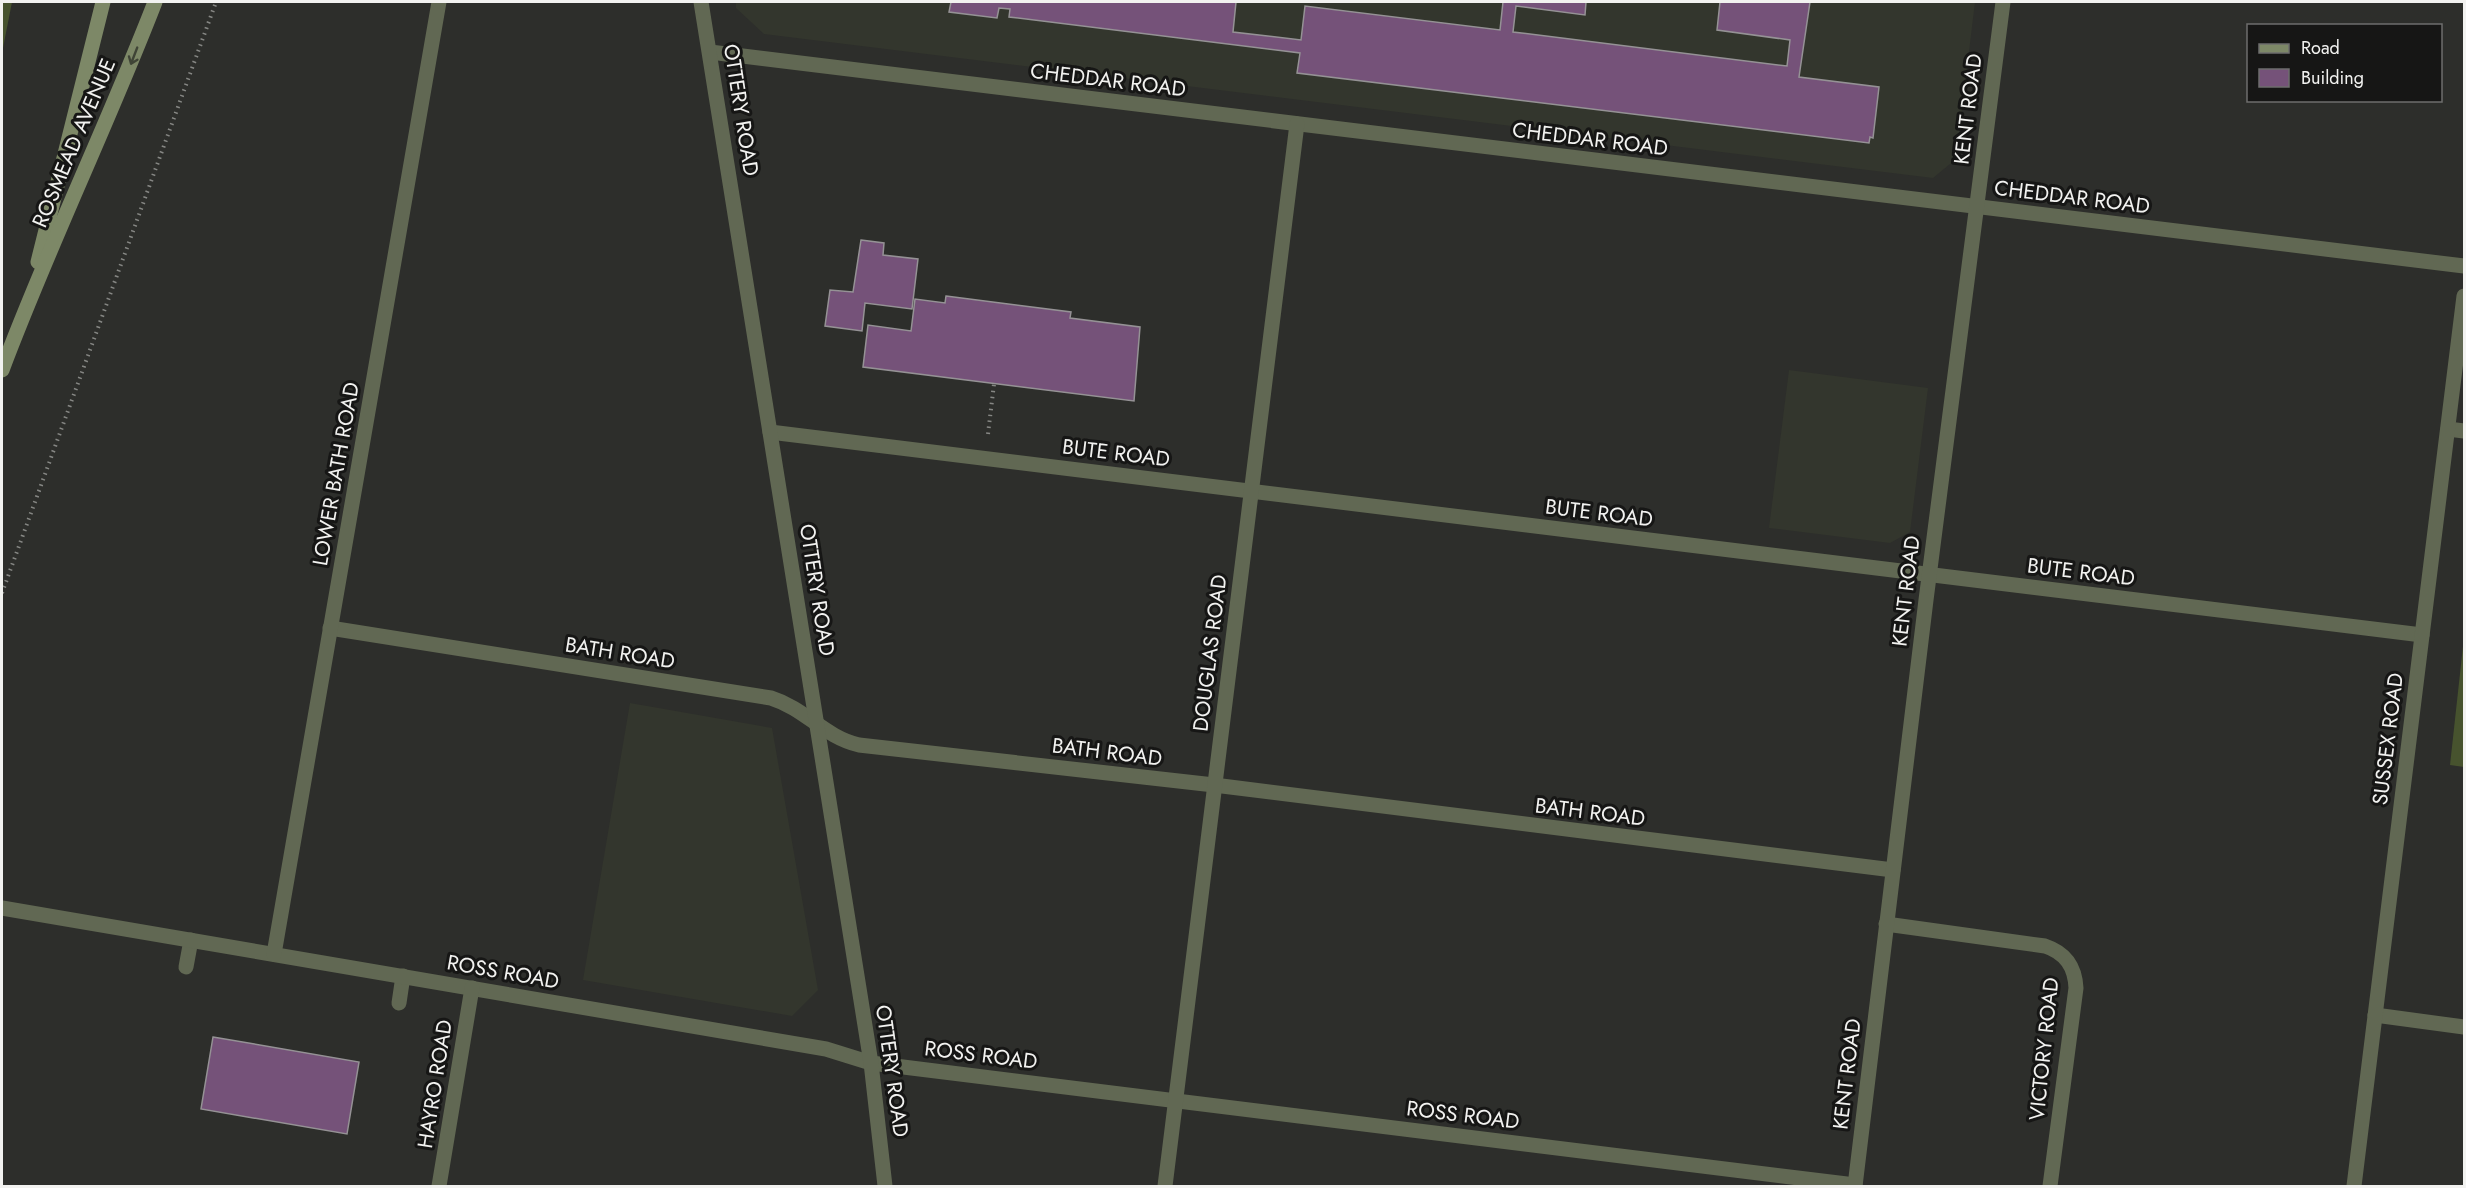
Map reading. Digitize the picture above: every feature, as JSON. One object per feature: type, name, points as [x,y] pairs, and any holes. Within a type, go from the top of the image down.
[{"type":"main road","name":"ROSMEAD AVENUE","points":[[28,299],[103,2]]},
{"type":"main road","name":"ROSMEAD AVENUE","points":[[2,370],[28,299],[123,84],[155,2]]},
{"type":"street","name":"LOWER BATH ROAD","points":[[274,954],[438,2]]},
{"type":"street","name":"OTTERY ROAD","points":[[702,2],[871,1063],[885,1186]]},
{"type":"street","name":"KENT ROAD","points":[[1855,1186],[1929,574],[2003,2]]},
{"type":"street","name":"CHEDDAR ROAD","points":[[710,52],[2464,266]]},
{"type":"street","name":"DOUGLAS ROAD","points":[[1165,1186],[1297,124]]},
{"type":"street","name":"SUSSEX ROAD","points":[[2354,1186],[2464,296]]},
{"type":"street","points":[[2448,429],[2464,431]]},
{"type":"street","name":"BUTE ROAD","points":[[770,432],[2422,635]]},
{"type":"street","name":"BATH ROAD","points":[[330,628],[765,697],[792,706],[839,738],[859,745],[1214,785],[1893,870]]},
{"type":"street","name":"ROSS ROAD","points":[[2,908],[826,1049],[871,1063],[1855,1186]]},
{"type":"street","name":"VICTORY ROAD","points":[[1886,924],[2045,946],[2063,955],[2069,962],[2075,974],[2076,988],[2050,1186]]},
{"type":"street","points":[[186,967],[191,940]]},
{"type":"street","points":[[399,1003],[403,976]]},
{"type":"street","name":"HAYRO ROAD","points":[[439,1186],[472,988]]},
{"type":"street","points":[[2375,1015],[2464,1027]]},
{"type":"path","points":[[2,593],[216,2]]},
{"type":"path","points":[[986,458],[994,384]]},
{"type":"shaded area","points":[[736,2],[1975,2],[1956,159],[1933,178],[764,34],[736,8]]},
{"type":"shaded area","points":[[1789,370],[1928,388],[1910,532],[1890,543],[1769,528]]},
{"type":"shaded area","points":[[630,703],[772,728],[818,990],[792,1016],[583,980]]},
{"type":"green space","points":[[2,2],[12,2],[2,53]]},
{"type":"green space","points":[[2464,637],[2464,767],[2450,765]]},
{"type":"building","points":[[951,2],[1236,2],[1233,32],[1301,40],[1305,6],[1500,30],[1503,2],[1586,2],[1585,15],[1516,6],[1513,32],[1787,66],[1790,40],[1717,30],[1720,2],[1810,2],[1799,77],[1879,87],[1873,138],[1870,137],[1869,143],[1297,73],[1300,53],[1009,17],[1010,9],[999,8],[997,18],[949,12]]},
{"type":"building","points":[[861,240],[884,243],[883,255],[918,259],[912,309],[865,303],[862,331],[825,326],[830,290],[853,292]]},
{"type":"building","points":[[946,296],[1071,312],[1070,318],[1140,327],[1134,401],[863,367],[868,325],[911,331],[915,299],[945,303]]},
{"type":"building","points":[[213,1037],[359,1062],[347,1134],[201,1109]]}]
